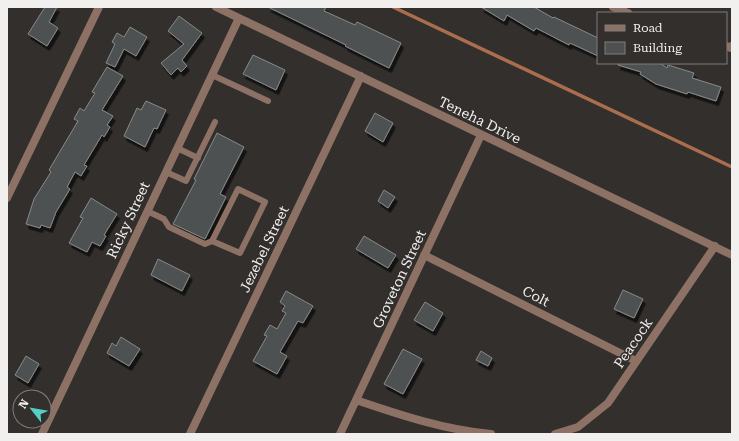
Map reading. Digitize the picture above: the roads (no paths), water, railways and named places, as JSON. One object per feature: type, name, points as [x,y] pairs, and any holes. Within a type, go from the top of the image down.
[{"type":"street","points":[[7,198],[99,7]]},
{"type":"street","name":"Teneha Drive","points":[[216,7],[732,255]]},
{"type":"street","points":[[613,7],[626,12]]},
{"type":"street","name":"Ricky Street","points":[[42,434],[239,18]]},
{"type":"street","name":"Jezebel Street","points":[[190,434],[361,76]]},
{"type":"street","name":"Groveton Street","points":[[340,434],[481,135]]},
{"type":"street","name":"Peacock","points":[[555,434],[578,427],[608,403],[715,246]]},
{"type":"street","name":"Colt","points":[[424,255],[636,361]]},
{"type":"street","points":[[356,400],[404,416],[466,432],[491,434]]},
{"type":"lane","points":[[212,74],[268,101]]},
{"type":"lane","points":[[166,172],[186,181],[215,122]]},
{"type":"lane","points":[[177,148],[198,158]]},
{"type":"lane","points":[[147,211],[164,219],[169,227],[206,244],[212,241],[238,189],[265,202],[240,253],[212,241]]},
{"type":"waterway","points":[[393,7],[732,167]]}]
